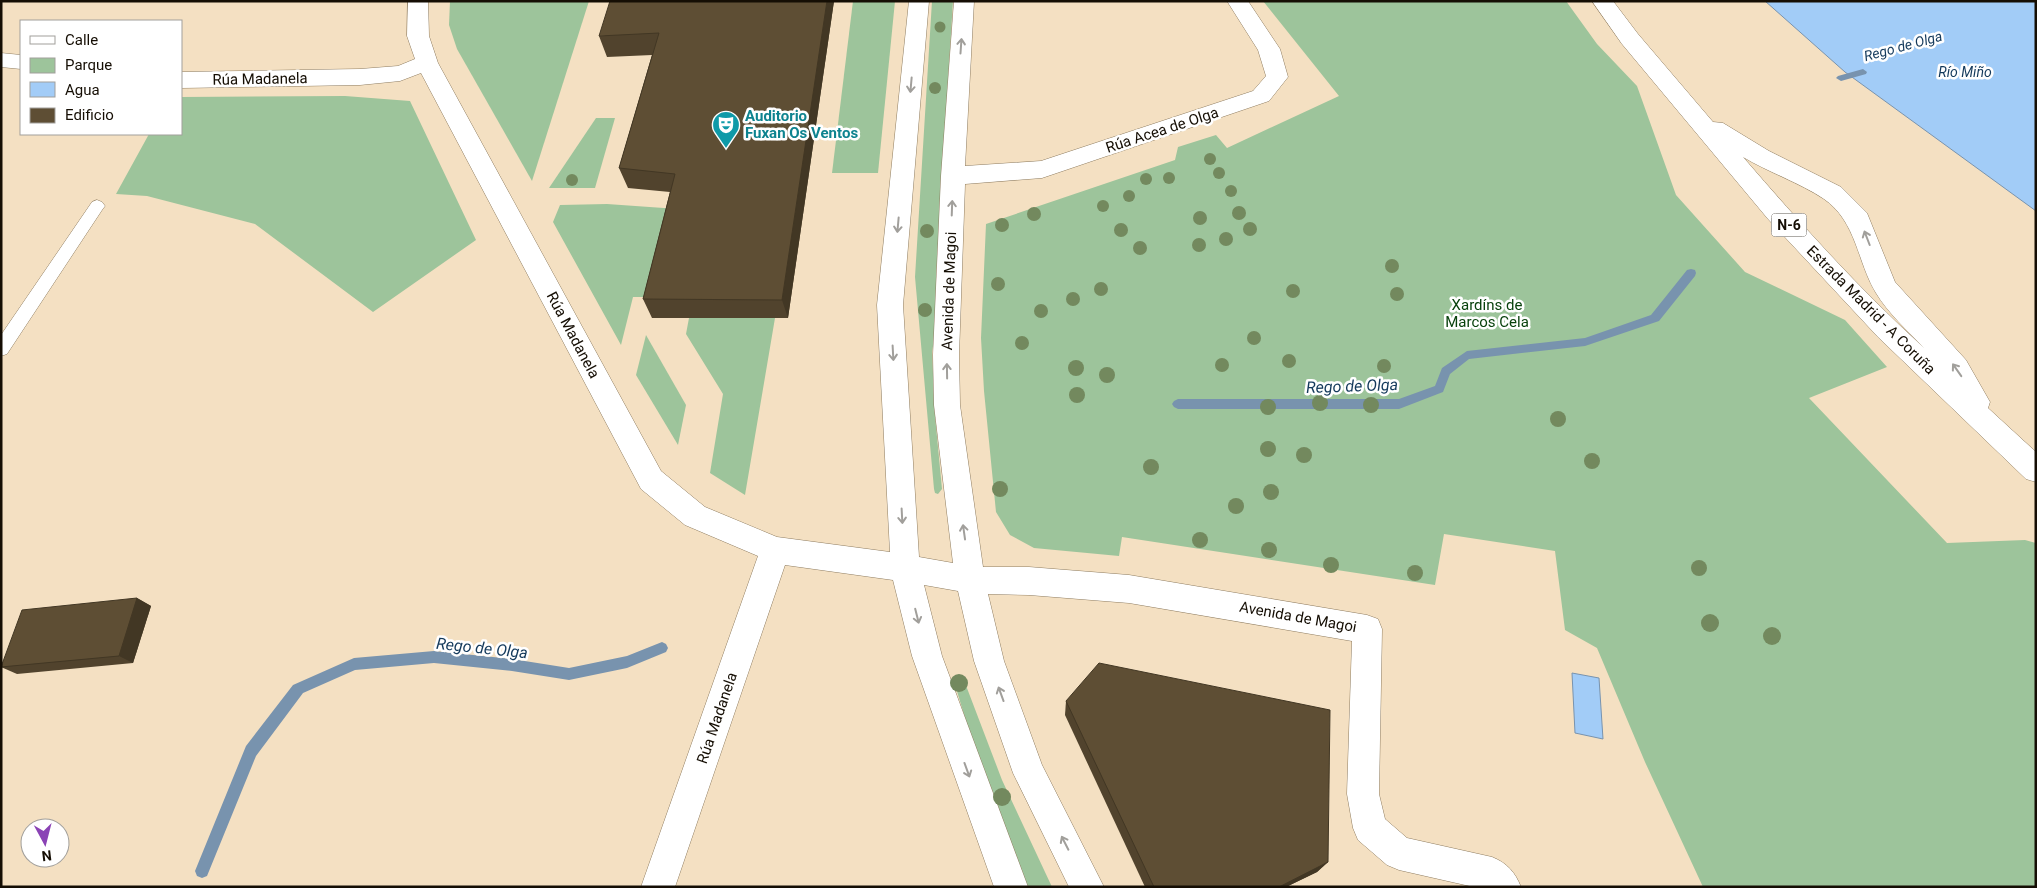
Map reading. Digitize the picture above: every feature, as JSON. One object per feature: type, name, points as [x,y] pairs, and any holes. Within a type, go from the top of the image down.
[{"type":"main road","name":"Rúa Madanela","points":[[418,1],[418,36],[427,63],[651,480],[695,516],[775,550],[905,568]]},
{"type":"main road","points":[[919,1],[890,305],[905,568],[927,656],[1012,887]]},
{"type":"main road","name":"Avenida de Magoi","points":[[964,1],[953,176],[946,355],[947,404],[970,580],[989,661],[1029,773],[1087,887]]},
{"type":"main road","name":"Rúa Acea de Olga","points":[[953,176],[1042,169],[1261,96],[1277,77],[1269,49],[1237,1]]},
{"type":"main road","name":"Estrada Madrid - A Coruña","points":[[1602,1],[1630,39],[1778,213],[1887,330],[2036,470]]},
{"type":"main road","points":[[1,60],[20,62]]},
{"type":"main road","name":"Rúa Madanela","points":[[182,80],[360,77],[400,73],[427,63]]},
{"type":"main road","points":[[1696,117],[1761,156],[1833,193],[1858,219],[1865,232],[1873,261],[1886,288],[1957,368],[1991,427]]},
{"type":"main road","name":"Rúa Madanela","points":[[658,887],[775,550]]},
{"type":"main road","name":"Avenida de Magoi","points":[[905,568],[970,580],[1029,581],[1129,589],[1366,629],[1363,794],[1370,828],[1399,853],[1492,874],[1504,887]]},
{"type":"lane","points":[[1,349],[97,206]]},
{"type":"green space","points":[[450,1],[589,1],[532,181],[457,49],[449,25]]},
{"type":"green space","points":[[853,1],[895,1],[878,173],[832,173]]},
{"type":"green space","points":[[932,1],[953,1],[936,278],[936,328],[932,352],[935,416],[942,489],[938,494],[935,493],[934,489],[915,277]]},
{"type":"green space","name":"Xardíns de Marcos Cela","points":[[1263,1],[1566,1],[1597,44],[1637,86],[1676,195],[1745,272],[1845,320],[1887,367],[1809,398],[1947,543],[2025,540],[2036,543],[2036,887],[1703,887],[1645,762],[1597,648],[1565,630],[1555,551],[1444,534],[1435,585],[1122,537],[1119,556],[1034,548],[1010,535],[996,512],[984,391],[981,338],[986,224],[1175,160],[1178,147],[1216,135],[1227,148],[1339,96]]},
{"type":"green space","points":[[345,96],[410,101],[476,240],[373,312],[255,224],[147,196],[116,194],[148,135],[182,135],[182,97]]},
{"type":"green space","points":[[596,118],[615,118],[595,188],[549,188]]},
{"type":"green space","points":[[607,204],[678,209],[657,297],[633,297],[621,345],[553,222],[560,205]]},
{"type":"green space","points":[[689,318],[775,318],[745,495],[710,473],[723,394],[686,334]]},
{"type":"green space","points":[[646,335],[686,405],[678,445],[636,375]]},
{"type":"green space","points":[[962,675],[1002,780],[1052,887],[1027,887],[978,761],[953,678]]},
{"type":"water","name":"Río Miño","points":[[1765,1],[2036,1],[2036,211],[1845,72]]},
{"type":"water","points":[[1572,673],[1599,678],[1603,739],[1575,733]]},
{"type":"building","name":"Auditorio Fuxan Os Ventos","points":[[610,1],[827,1],[782,300],[643,299],[675,174],[619,168],[659,33],[599,36]]},
{"type":"building","points":[[137,598],[119,656],[1,667],[22,610]]},
{"type":"building","points":[[1099,663],[1330,710],[1328,862],[1279,887],[1154,887],[1066,701]]},
{"type":"waterway","name":"Rego de Olga","points":[[1841,78],[1863,72]]},
{"type":"waterway","name":"Rego de Olga","points":[[1178,404],[1399,404],[1439,389],[1446,371],[1467,355],[1585,342],[1655,318],[1691,273]]},
{"type":"waterway","name":"Rego de Olga","points":[[202,871],[251,751],[298,689],[354,664],[434,657],[512,665],[569,674],[627,662],[662,648]]},
{"type":"place","name":"Auditorio Fuxan Os Ventos","points":[[726,149]]}]
